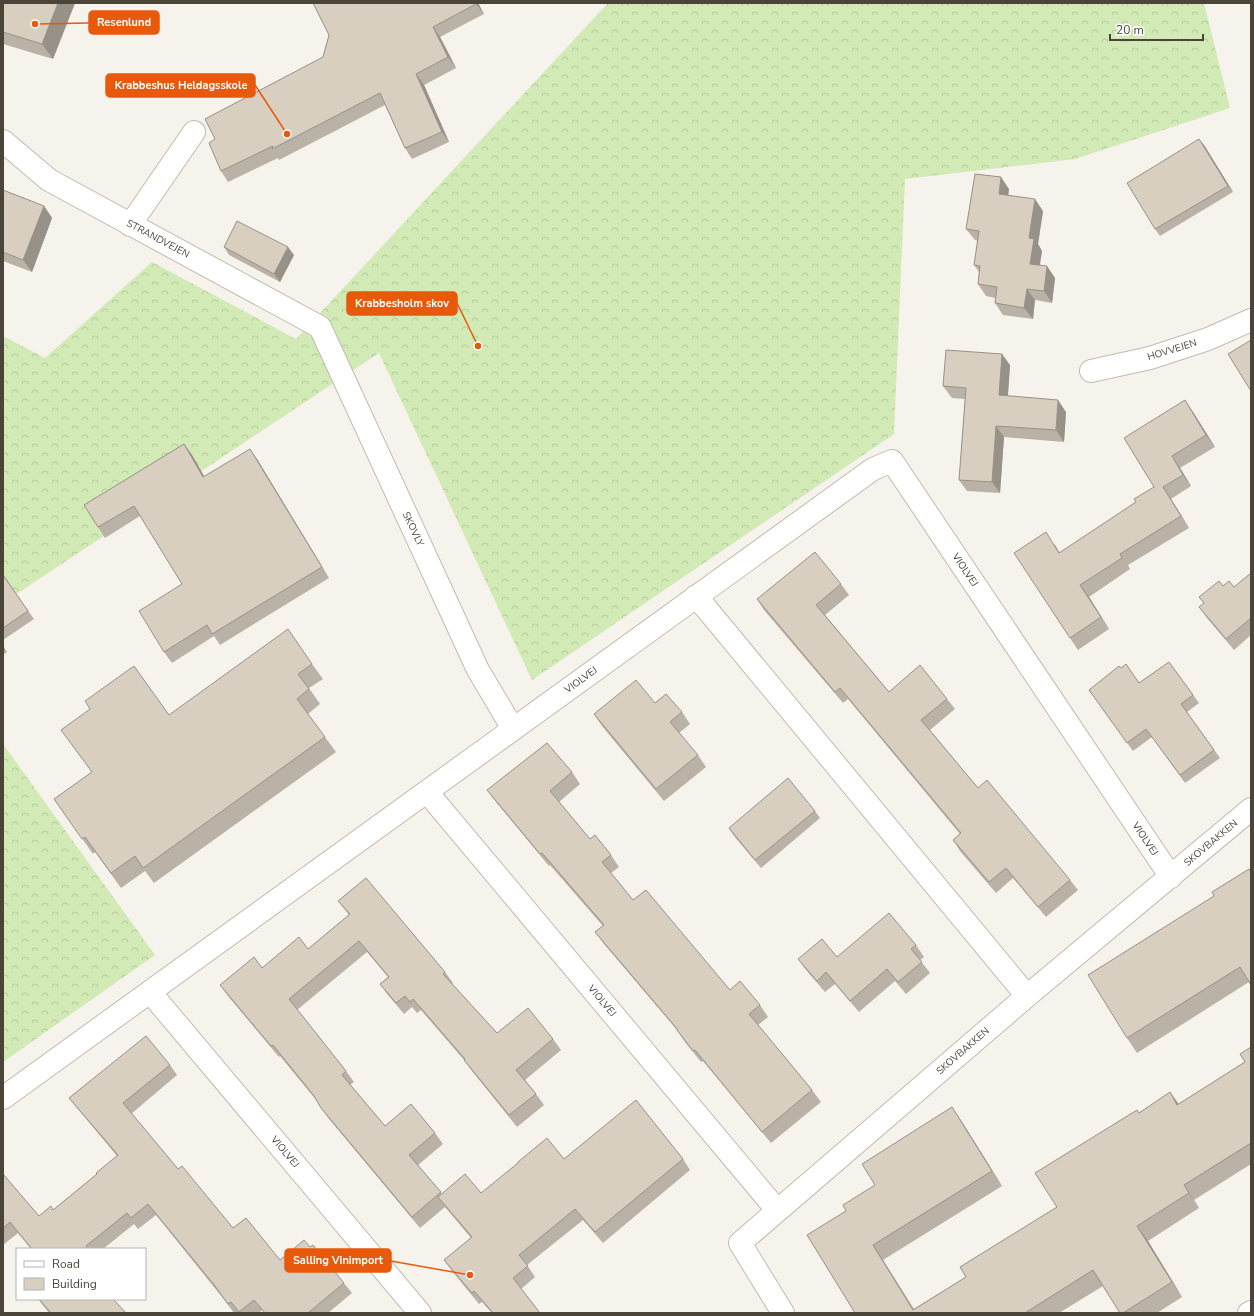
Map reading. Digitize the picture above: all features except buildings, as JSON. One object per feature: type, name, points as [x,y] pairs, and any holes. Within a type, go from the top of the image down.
[{"type":"street","points":[[130,225],[194,132]]},
{"type":"street","name":"STRANDVEJEN","points":[[3,141],[49,180],[320,327]]},
{"type":"street","name":"HOVVEJEN","points":[[1091,371],[1150,358],[1208,339],[1251,320]]},
{"type":"street","name":"SKOVLY","points":[[320,327],[478,670],[513,729]]},
{"type":"street","name":"VIOLVEJ","points":[[3,1098],[873,469],[892,461],[1171,877]]},
{"type":"street","points":[[696,596],[1027,996]]},
{"type":"street","name":"VIOLVEJ","points":[[427,792],[777,1210]]},
{"type":"street","name":"SKOVBAKKEN","points":[[783,1313],[740,1243],[1027,996],[1251,810]]},
{"type":"street","name":"VIOLVEJ","points":[[150,992],[420,1313]]},
{"type":"green space","points":[[608,3],[1204,3],[1230,108],[1075,159],[905,179],[894,434],[532,680],[379,353],[3,603],[3,336],[45,358],[152,262],[296,339]]},
{"type":"green space","points":[[3,744],[155,955],[3,1062]]},
{"type":"place","name":"Resenlund","points":[[35,24]]},
{"type":"place","name":"Krabbeshus Heldagsskole","points":[[287,134]]},
{"type":"place","name":"Krabbesholm skov","points":[[478,346]]},
{"type":"place","name":"Salling Vinimport","points":[[470,1275]]}]
